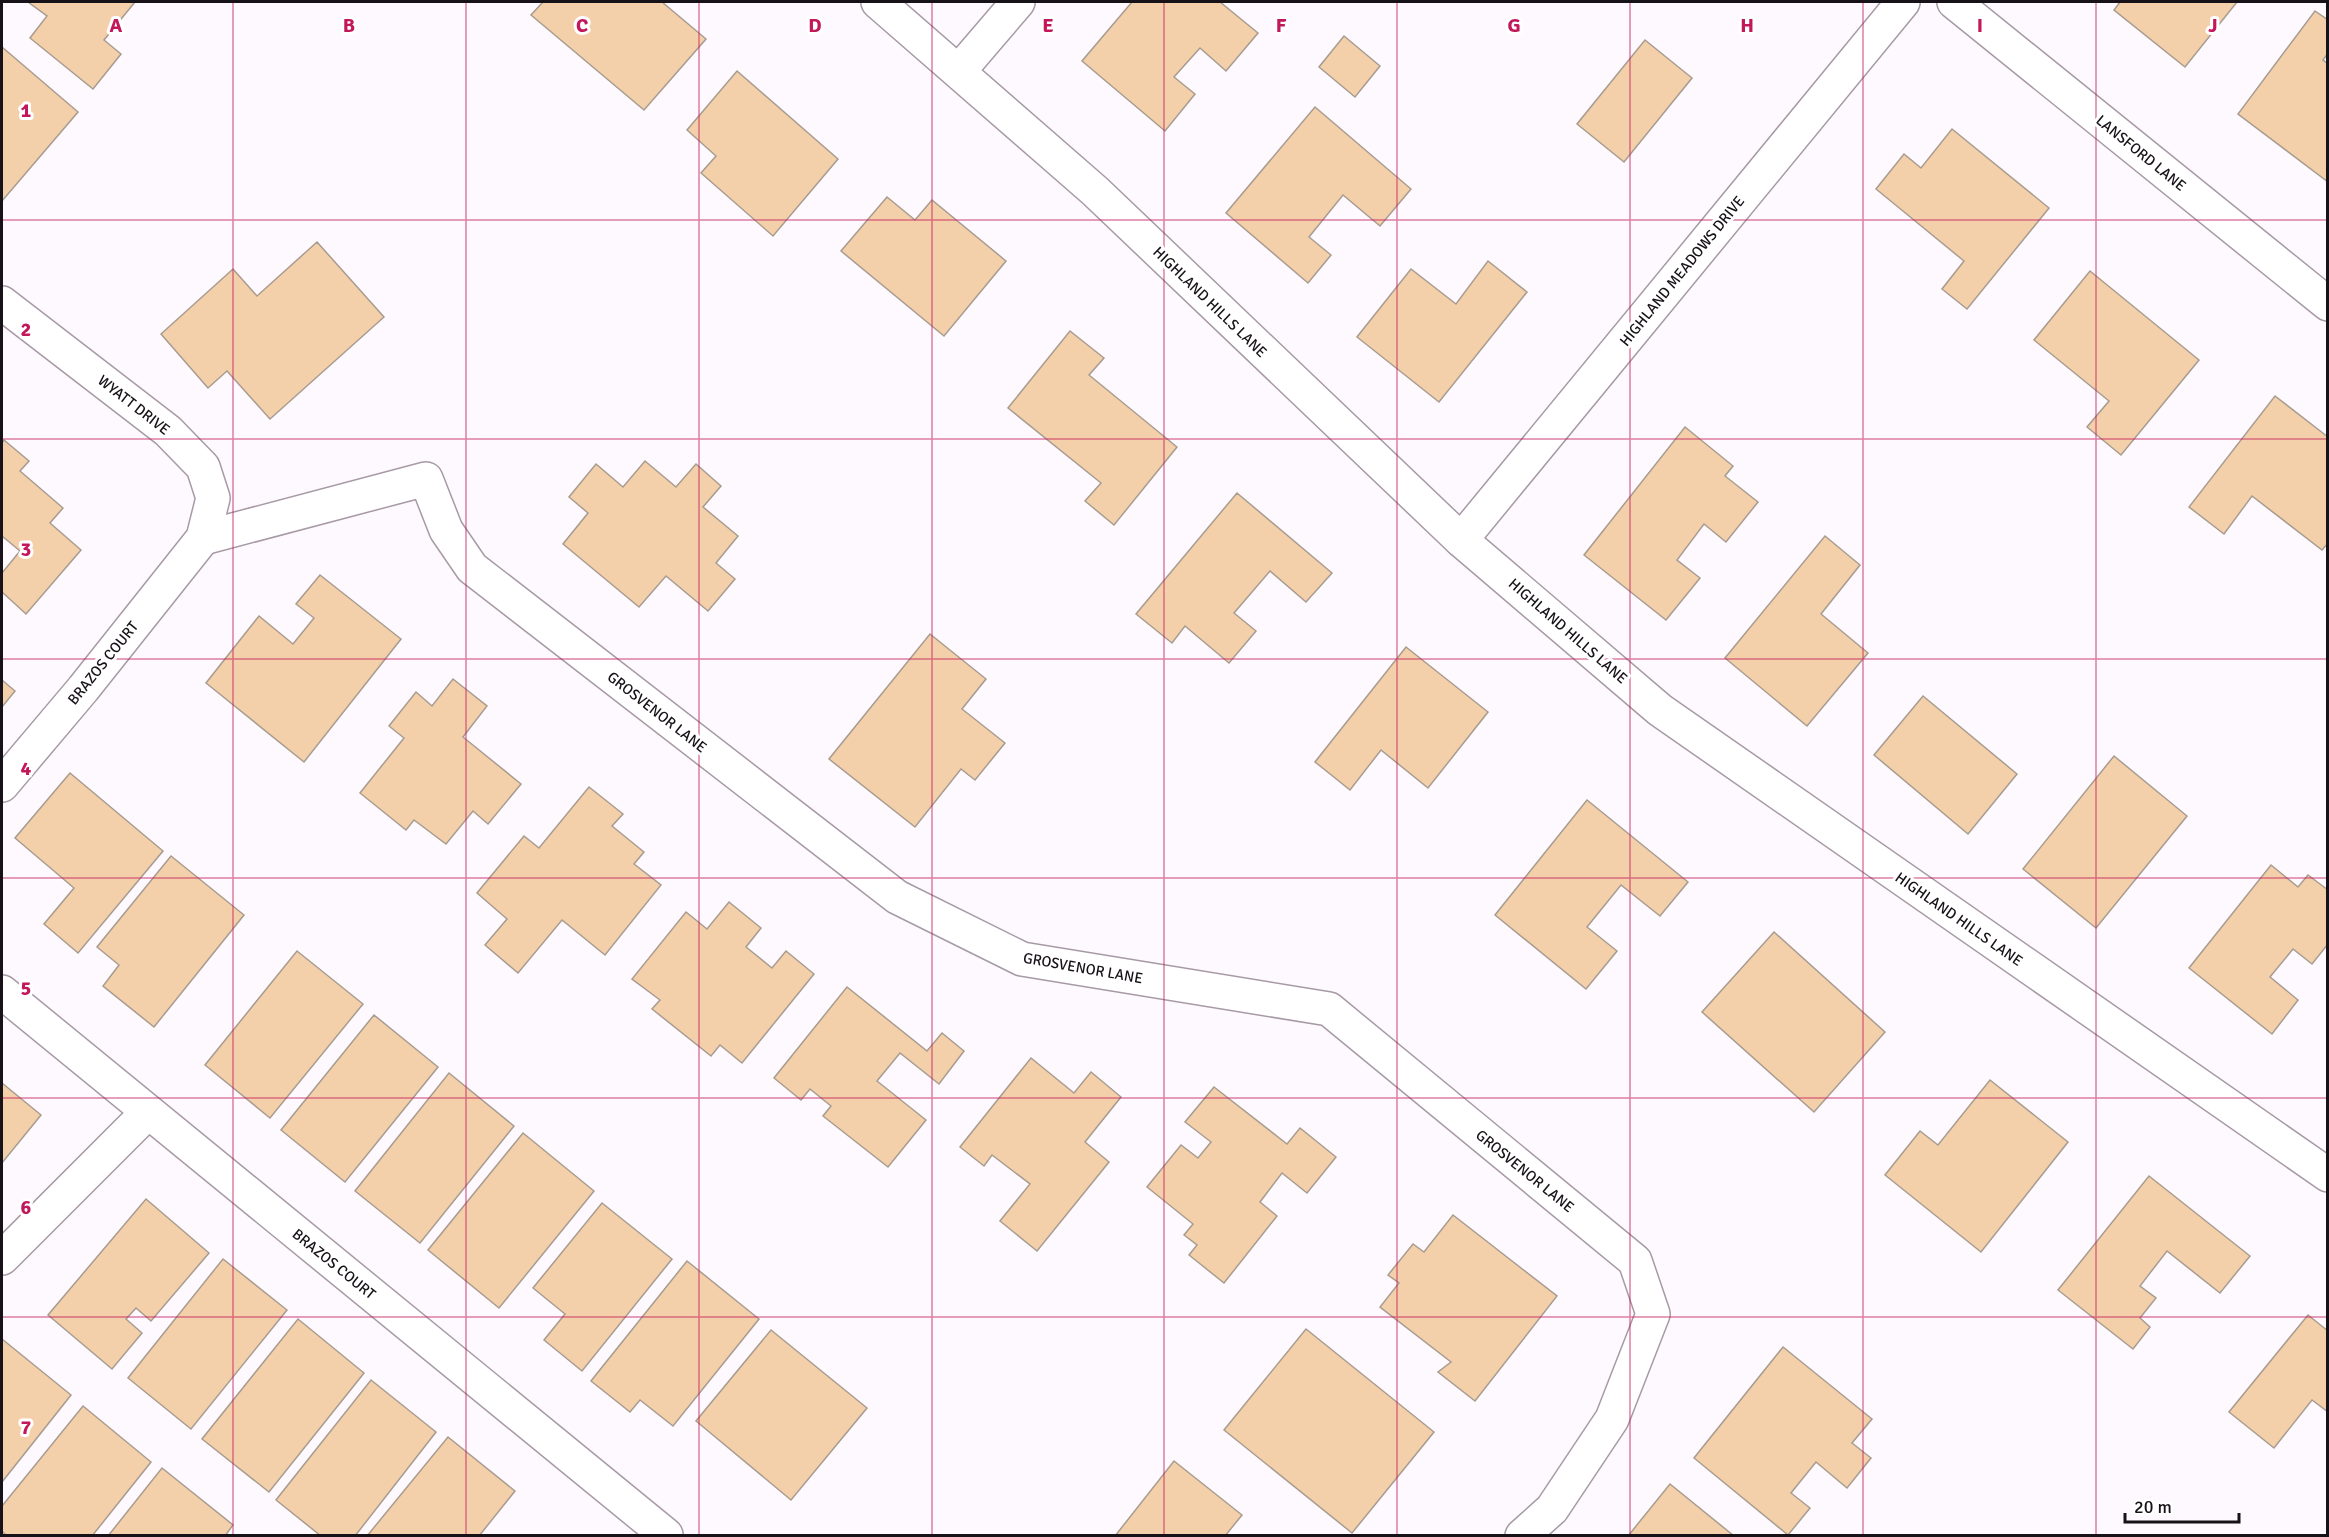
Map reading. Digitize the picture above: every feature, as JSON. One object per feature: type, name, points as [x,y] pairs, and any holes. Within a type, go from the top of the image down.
[{"type":"street","name":"HIGHLAND HILLS LANE","points":[[878,2],[1095,191],[1461,540],[1660,710],[2328,1175]]},
{"type":"street","points":[[959,71],[1018,2]]},
{"type":"street","name":"HIGHLAND MEADOWS DRIVE","points":[[1461,540],[1903,2]]},
{"type":"street","name":"LANSFORD LANE","points":[[1954,2],[2328,304]]},
{"type":"street","name":"WYATT DRIVE","points":[[2,303],[168,431],[203,467],[213,498],[203,538]]},
{"type":"street","name":"GROSVENOR LANE","points":[[203,538],[426,479],[446,530],[472,568],[897,897],[1022,959],[1329,1009],[1635,1262],[1653,1314],[1612,1419],[1552,1509],[1522,1536]]},
{"type":"street","name":"BRAZOS COURT","points":[[2,785],[203,538]]},
{"type":"street","name":"BRAZOS COURT","points":[[2,992],[666,1535]]},
{"type":"street","points":[[2,1258],[148,1112]]},
{"type":"building","points":[[28,2],[135,2],[104,40],[121,54],[93,89],[30,38],[47,16]]},
{"type":"building","points":[[543,2],[662,2],[706,39],[644,110],[531,15]]},
{"type":"building","points":[[1132,2],[1220,2],[1258,33],[1226,71],[1200,48],[1174,77],[1195,94],[1165,131],[1082,61]]},
{"type":"building","points":[[2120,2],[2237,2],[2185,67],[2114,10]]},
{"type":"building","points":[[2315,11],[2328,20],[2328,53],[2323,60],[2328,64],[2328,182],[2238,114]]},
{"type":"building","points":[[1344,36],[1380,66],[1355,97],[1319,67]]},
{"type":"building","points":[[1645,40],[1692,78],[1624,162],[1577,124]]},
{"type":"building","points":[[2,47],[78,112],[2,201]]},
{"type":"building","points":[[737,71],[838,159],[773,236],[701,173],[716,156],[687,130]]},
{"type":"building","points":[[1315,107],[1411,189],[1380,226],[1343,195],[1309,237],[1331,255],[1308,283],[1226,213]]},
{"type":"building","points":[[1952,129],[2049,208],[1967,309],[1942,289],[1964,261],[1876,189],[1904,154],[1921,168]]},
{"type":"building","points":[[887,197],[915,220],[932,200],[1006,261],[944,336],[841,251]]},
{"type":"building","points":[[317,242],[384,317],[270,419],[227,371],[208,388],[161,334],[233,269],[257,296]]},
{"type":"building","points":[[1488,261],[1527,292],[1439,402],[1357,337],[1411,269],[1456,304]]},
{"type":"building","points":[[2090,271],[2199,360],[2121,455],[2087,427],[2109,401],[2034,340]]},
{"type":"building","points":[[1070,331],[1104,358],[1089,375],[1177,447],[1114,525],[1085,501],[1101,483],[1008,408]]},
{"type":"building","points":[[2275,396],[2328,437],[2328,543],[2322,550],[2252,496],[2224,534],[2189,507]]},
{"type":"building","points":[[1685,427],[1733,466],[1725,476],[1758,502],[1726,542],[1704,524],[1677,560],[1700,578],[1666,620],[1584,555]]},
{"type":"building","points":[[4,440],[29,461],[20,471],[63,508],[50,523],[81,550],[26,614],[2,592],[2,573],[20,551],[2,536],[2,443]]},
{"type":"building","points":[[645,461],[676,487],[696,464],[721,486],[703,507],[738,536],[716,563],[735,579],[708,611],[666,576],[639,607],[563,544],[588,513],[569,497],[596,464],[623,487]]},
{"type":"building","points":[[1237,493],[1332,573],[1306,602],[1270,571],[1234,613],[1256,631],[1229,663],[1185,626],[1172,643],[1136,614]]},
{"type":"building","points":[[1825,536],[1860,565],[1821,614],[1868,653],[1807,726],[1725,658]]},
{"type":"building","points":[[320,575],[401,639],[304,762],[206,683],[259,616],[293,644],[314,618],[296,604]]},
{"type":"building","points":[[930,634],[986,679],[962,709],[1005,743],[975,780],[961,769],[915,827],[829,759]]},
{"type":"building","points":[[1406,647],[1488,712],[1428,788],[1381,750],[1350,790],[1315,762]]},
{"type":"building","points":[[453,679],[487,706],[463,737],[521,784],[488,824],[473,811],[446,844],[414,820],[406,830],[360,793],[404,738],[389,726],[416,692],[432,706]]},
{"type":"building","points":[[2,680],[15,691],[2,707]]},
{"type":"building","points":[[1923,696],[2017,774],[1968,834],[1874,755]]},
{"type":"building","points":[[2114,756],[2187,816],[2096,928],[2023,869]]},
{"type":"building","points":[[70,773],[163,851],[78,953],[44,924],[74,888],[15,838]]},
{"type":"building","points":[[589,787],[623,814],[612,826],[644,852],[634,864],[661,885],[605,955],[562,920],[518,973],[485,945],[507,919],[477,893],[524,836],[539,848]]},
{"type":"building","points":[[1587,800],[1688,882],[1660,916],[1621,885],[1587,927],[1617,951],[1586,989],[1495,915]]},
{"type":"building","points":[[171,856],[244,915],[154,1027],[103,986],[119,965],[97,947]]},
{"type":"building","points":[[2271,865],[2298,887],[2308,875],[2328,890],[2328,944],[2312,964],[2293,949],[2270,977],[2298,1000],[2272,1034],[2189,968]]},
{"type":"building","points":[[729,902],[761,928],[746,947],[772,968],[786,951],[814,974],[742,1063],[720,1045],[711,1056],[652,1009],[660,1000],[632,979],[686,912],[707,929]]},
{"type":"building","points":[[1774,932],[1885,1032],[1814,1112],[1702,1012]]},
{"type":"building","points":[[297,951],[363,1004],[270,1118],[205,1065]]},
{"type":"building","points":[[847,987],[927,1051],[942,1033],[964,1051],[939,1084],[900,1053],[877,1081],[926,1120],[888,1167],[823,1116],[831,1106],[810,1089],[801,1100],[774,1078]]},
{"type":"building","points":[[374,1015],[438,1067],[345,1182],[281,1130]]},
{"type":"building","points":[[1031,1058],[1074,1093],[1091,1072],[1121,1097],[1085,1142],[1109,1162],[1037,1251],[1000,1221],[1030,1184],[992,1155],[984,1166],[960,1147]]},
{"type":"building","points":[[449,1073],[514,1126],[420,1243],[355,1191]]},
{"type":"building","points":[[1990,1080],[2068,1142],[1981,1252],[1885,1175],[1920,1131],[1938,1145]]},
{"type":"building","points":[[2,1083],[41,1115],[2,1163]]},
{"type":"building","points":[[1214,1087],[1287,1144],[1300,1128],[1336,1157],[1307,1193],[1282,1173],[1260,1202],[1277,1216],[1224,1283],[1189,1255],[1197,1245],[1184,1235],[1193,1224],[1147,1187],[1181,1145],[1198,1158],[1211,1142],[1185,1122]]},
{"type":"building","points":[[523,1133],[594,1191],[499,1308],[428,1250]]},
{"type":"building","points":[[2149,1176],[2250,1256],[2220,1293],[2167,1251],[2140,1286],[2156,1298],[2140,1318],[2150,1327],[2133,1349],[2058,1290]]},
{"type":"building","points":[[146,1199],[209,1253],[151,1321],[136,1308],[126,1319],[142,1333],[112,1369],[48,1315]]},
{"type":"building","points":[[602,1203],[672,1259],[582,1371],[544,1340],[565,1314],[533,1288]]},
{"type":"building","points":[[1453,1215],[1557,1296],[1475,1401],[1438,1372],[1451,1362],[1380,1307],[1399,1283],[1388,1275],[1413,1244],[1424,1252]]},
{"type":"building","points":[[223,1259],[287,1310],[191,1429],[128,1378]]},
{"type":"building","points":[[687,1261],[759,1319],[673,1426],[640,1400],[630,1412],[591,1381]]},
{"type":"building","points":[[2308,1315],[2328,1331],[2328,1412],[2312,1400],[2274,1448],[2229,1412]]},
{"type":"building","points":[[298,1319],[364,1373],[269,1492],[202,1439]]},
{"type":"building","points":[[1306,1329],[1434,1432],[1352,1533],[1224,1430]]},
{"type":"building","points":[[771,1330],[867,1408],[791,1500],[696,1421]]},
{"type":"building","points":[[2,1339],[71,1395],[2,1482]]},
{"type":"building","points":[[1783,1347],[1872,1419],[1852,1443],[1871,1458],[1847,1488],[1816,1462],[1791,1493],[1810,1508],[1788,1535],[1694,1458]]},
{"type":"building","points":[[371,1380],[436,1432],[355,1536],[321,1536],[276,1500]]},
{"type":"building","points":[[83,1406],[151,1462],[92,1536],[7,1536],[2,1531],[2,1506]]},
{"type":"building","points":[[448,1437],[515,1491],[479,1536],[367,1536]]},
{"type":"building","points":[[1174,1461],[1242,1515],[1225,1536],[1115,1536]]},
{"type":"building","points":[[162,1468],[233,1525],[225,1536],[108,1536]]},
{"type":"building","points":[[1670,1484],[1734,1536],[1628,1536]]}]
